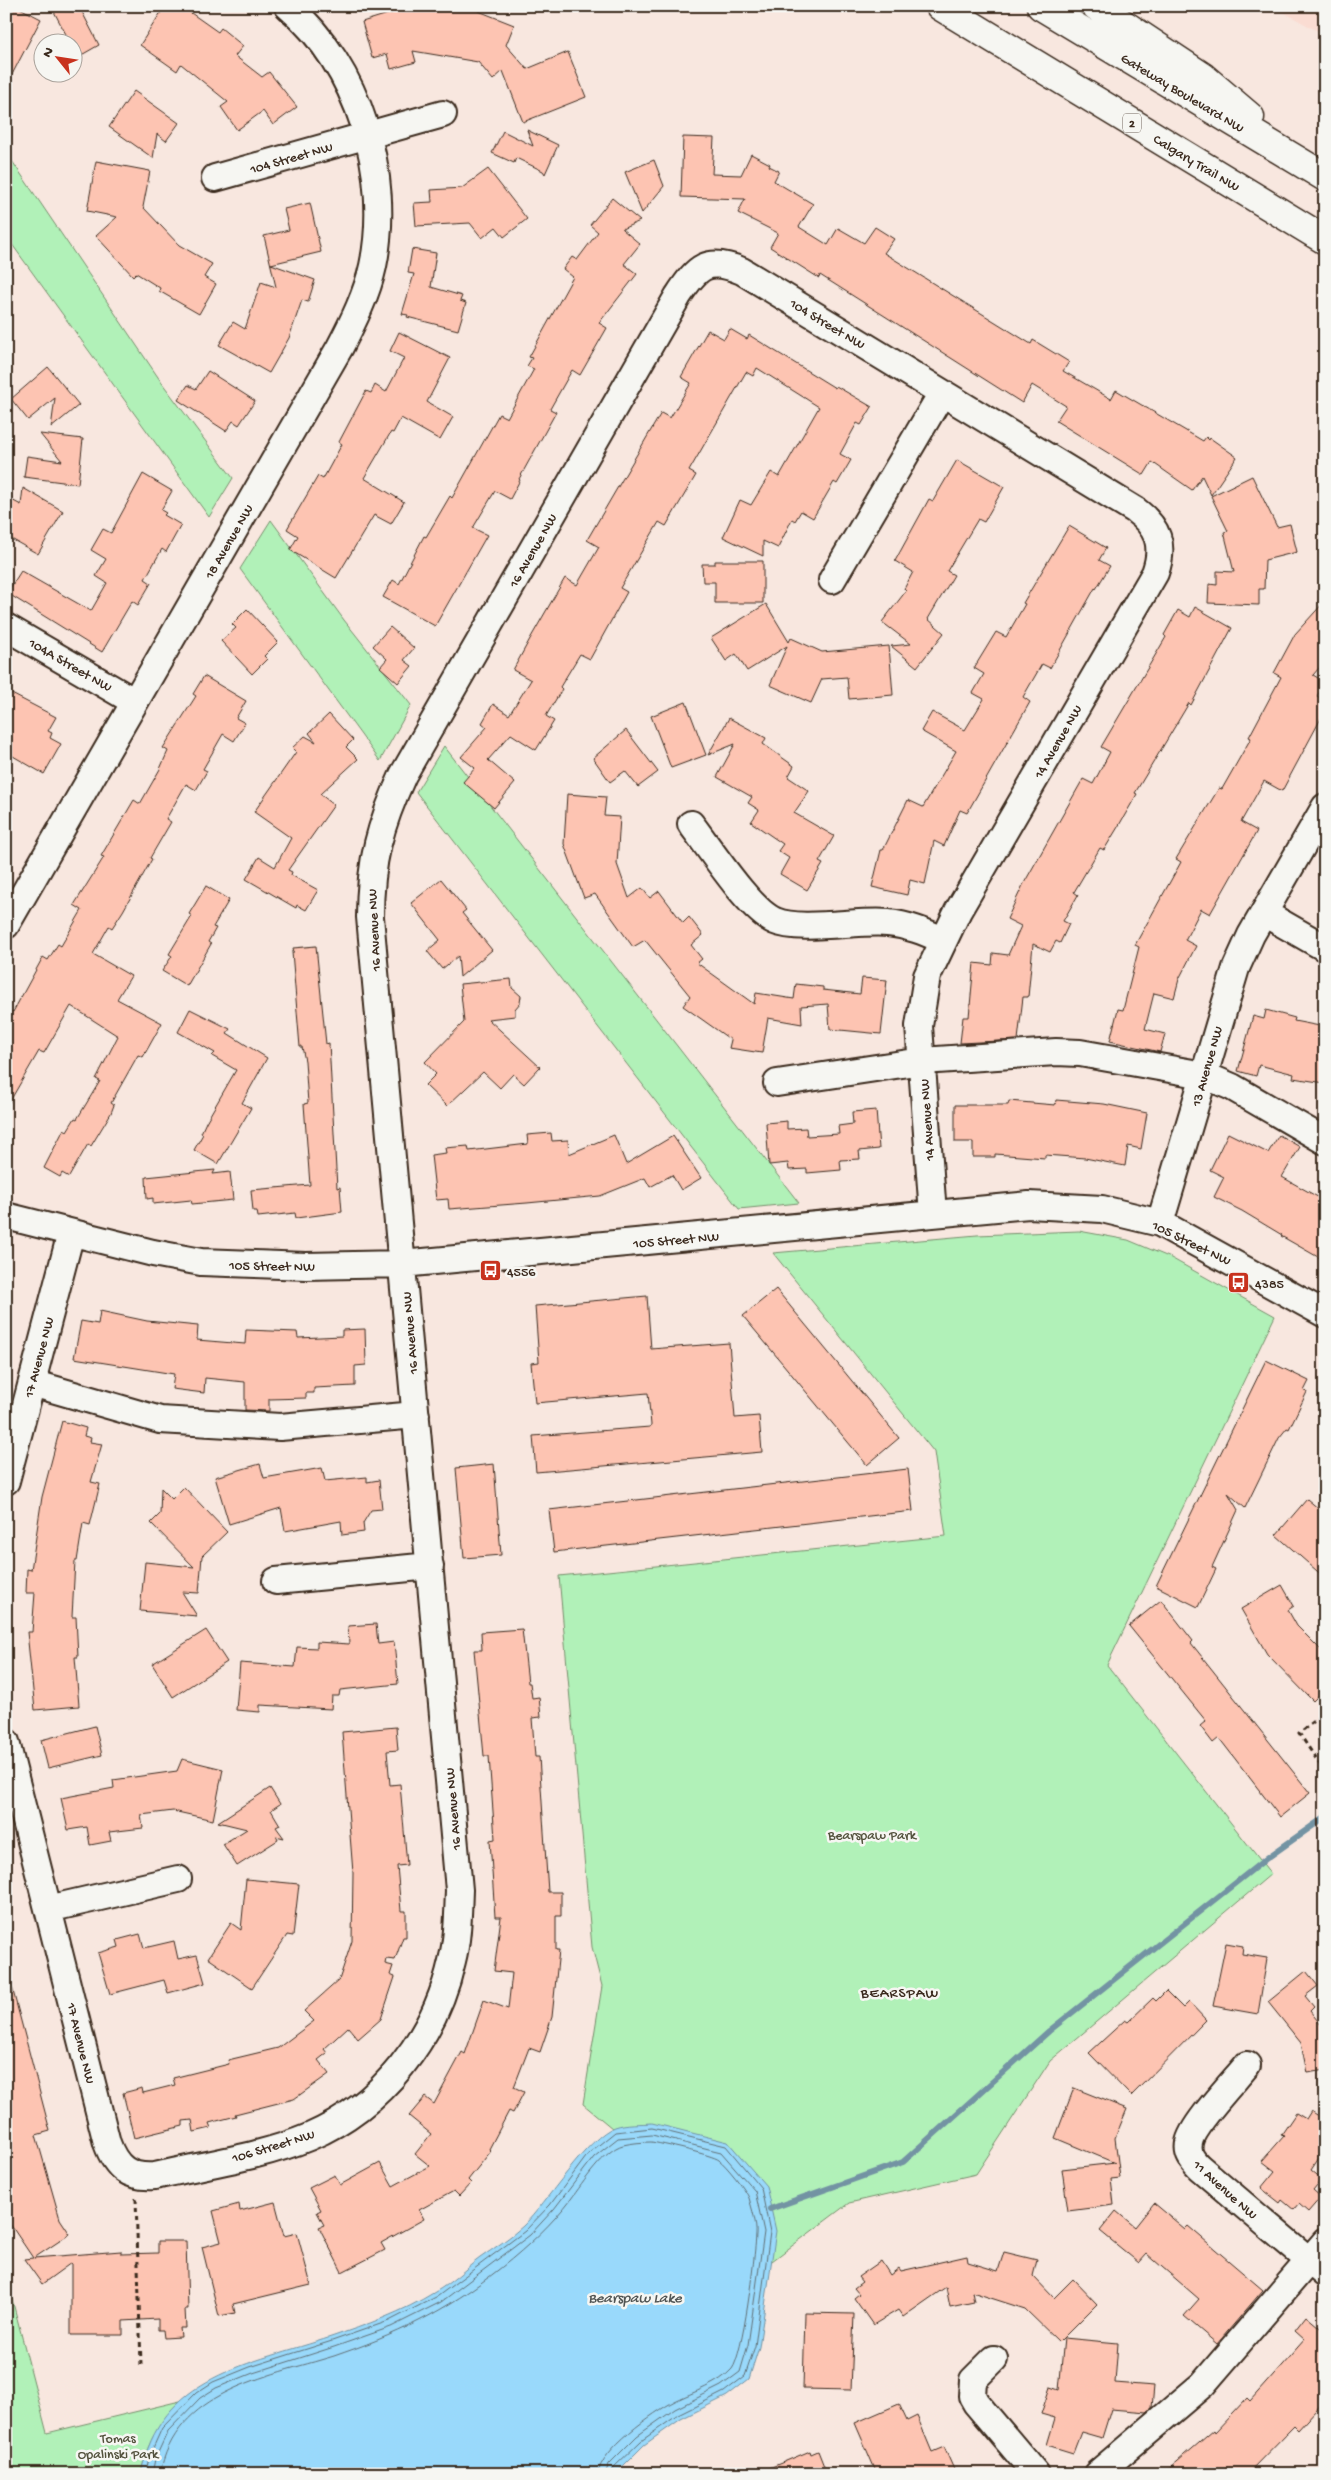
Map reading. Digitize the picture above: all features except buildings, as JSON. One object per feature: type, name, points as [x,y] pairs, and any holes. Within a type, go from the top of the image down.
[{"type":"highway","name":"Calgary Trail NW","points":[[940,6],[1325,240]]},
{"type":"highway","name":"Gateway Boulevard NW","points":[[1041,6],[1318,173]]},
{"type":"highway","points":[[1096,6],[1203,77],[1318,173]]},
{"type":"street","points":[[288,6],[316,35],[338,64],[357,101],[367,135]]},
{"type":"street","name":"104 Street NW","points":[[215,178],[444,114]]},
{"type":"street","name":"18 Avenue NW","points":[[6,925],[340,347],[359,308],[373,267],[378,216],[378,189],[367,135]]},
{"type":"street","name":"104 Street NW","points":[[709,264],[730,266],[742,271],[1135,510],[1155,529],[1160,540]]},
{"type":"street","name":"16 Avenue NW","points":[[418,2045],[431,2024],[443,1994],[452,1961],[458,1927],[459,1890],[370,916],[373,860],[388,807],[403,775],[678,296],[697,270],[709,264]]},
{"type":"street","points":[[832,580],[942,393]]},
{"type":"street","name":"14 Avenue NW","points":[[933,1214],[920,1026],[927,976],[943,940],[1155,572],[1159,561],[1160,540]]},
{"type":"street","name":"104A Street NW","points":[[6,627],[135,702]]},
{"type":"street","name":"13 Avenue NW","points":[[1160,1223],[1236,968],[1264,913],[1325,807]]},
{"type":"street","points":[[691,824],[750,900],[773,921],[799,925],[887,923],[918,930],[943,940]]},
{"type":"street","points":[[1264,913],[1325,948]]},
{"type":"street","points":[[777,1083],[922,1061],[1080,1052],[1204,1076],[1232,1087],[1325,1141]]},
{"type":"street","name":"105 Street NW","points":[[6,1216],[71,1233],[201,1262],[297,1266],[402,1264],[1029,1205],[1065,1205],[1102,1209],[1160,1223],[1186,1235],[1325,1314]]},
{"type":"street","name":"17 Avenue NW","points":[[6,1481],[71,1233]]},
{"type":"street","points":[[32,1383],[160,1420],[280,1427],[416,1415]]},
{"type":"street","points":[[276,1581],[430,1566]]},
{"type":"street","name":"17 Avenue NW","points":[[6,1742],[107,2144],[112,2156],[130,2174]]},
{"type":"street","points":[[48,1909],[178,1879]]},
{"type":"street","name":"106 Street NW","points":[[130,2174],[155,2176],[276,2148],[309,2137],[338,2123],[363,2104],[382,2087],[418,2045]]},
{"type":"street","name":"11 Avenue NW","points":[[1248,2065],[1196,2127],[1188,2142],[1188,2152],[1199,2167],[1319,2259]]},
{"type":"street","points":[[1097,2474],[1203,2384],[1319,2259]]},
{"type":"street","points":[[994,2359],[973,2380],[972,2396],[1036,2474]]},
{"type":"path","points":[[1321,1716],[1299,1734],[1325,1772]]},
{"type":"path","points":[[130,2174],[141,2366]]},
{"type":"shaded area","points":[[1272,6],[1325,6],[1325,35]]},
{"type":"green space","points":[[6,152],[162,383],[233,478],[209,517],[6,236]]},
{"type":"green space","points":[[271,520],[344,620],[411,705],[380,761],[240,569]]},
{"type":"green space","points":[[444,746],[799,1203],[739,1209],[416,792]]},
{"type":"green space","name":"Bearspaw Park","points":[[1079,1231],[1128,1240],[1171,1258],[1275,1316],[1107,1665],[1271,1874],[1050,2061],[976,2174],[849,2203],[772,2261],[583,2104],[602,1986],[592,1947],[559,1576],[946,1536],[934,1452],[773,1253],[977,1235]]},
{"type":"green space","name":"Tomas Opalinski Park","points":[[6,2276],[47,2433],[180,2401],[154,2434],[143,2462],[141,2474],[6,2474]]},
{"type":"water","name":"Bearspaw Lake","points":[[652,2123],[728,2142],[766,2186],[776,2231],[759,2347],[749,2379],[727,2396],[681,2419],[644,2445],[615,2474],[141,2474],[151,2441],[167,2415],[188,2394],[213,2378],[240,2366],[358,2328],[423,2299],[447,2284],[523,2226],[580,2156],[604,2133],[619,2126]]},
{"type":"waterway","points":[[770,2209],[903,2162],[1049,2031],[1267,1858],[1325,1817]]},
{"type":"place","name":"4556","points":[[491,1271]]},
{"type":"place","name":"4385","points":[[1239,1283]]},
{"type":"district","name":"BEARSPAW","points":[[900,1992]]}]
